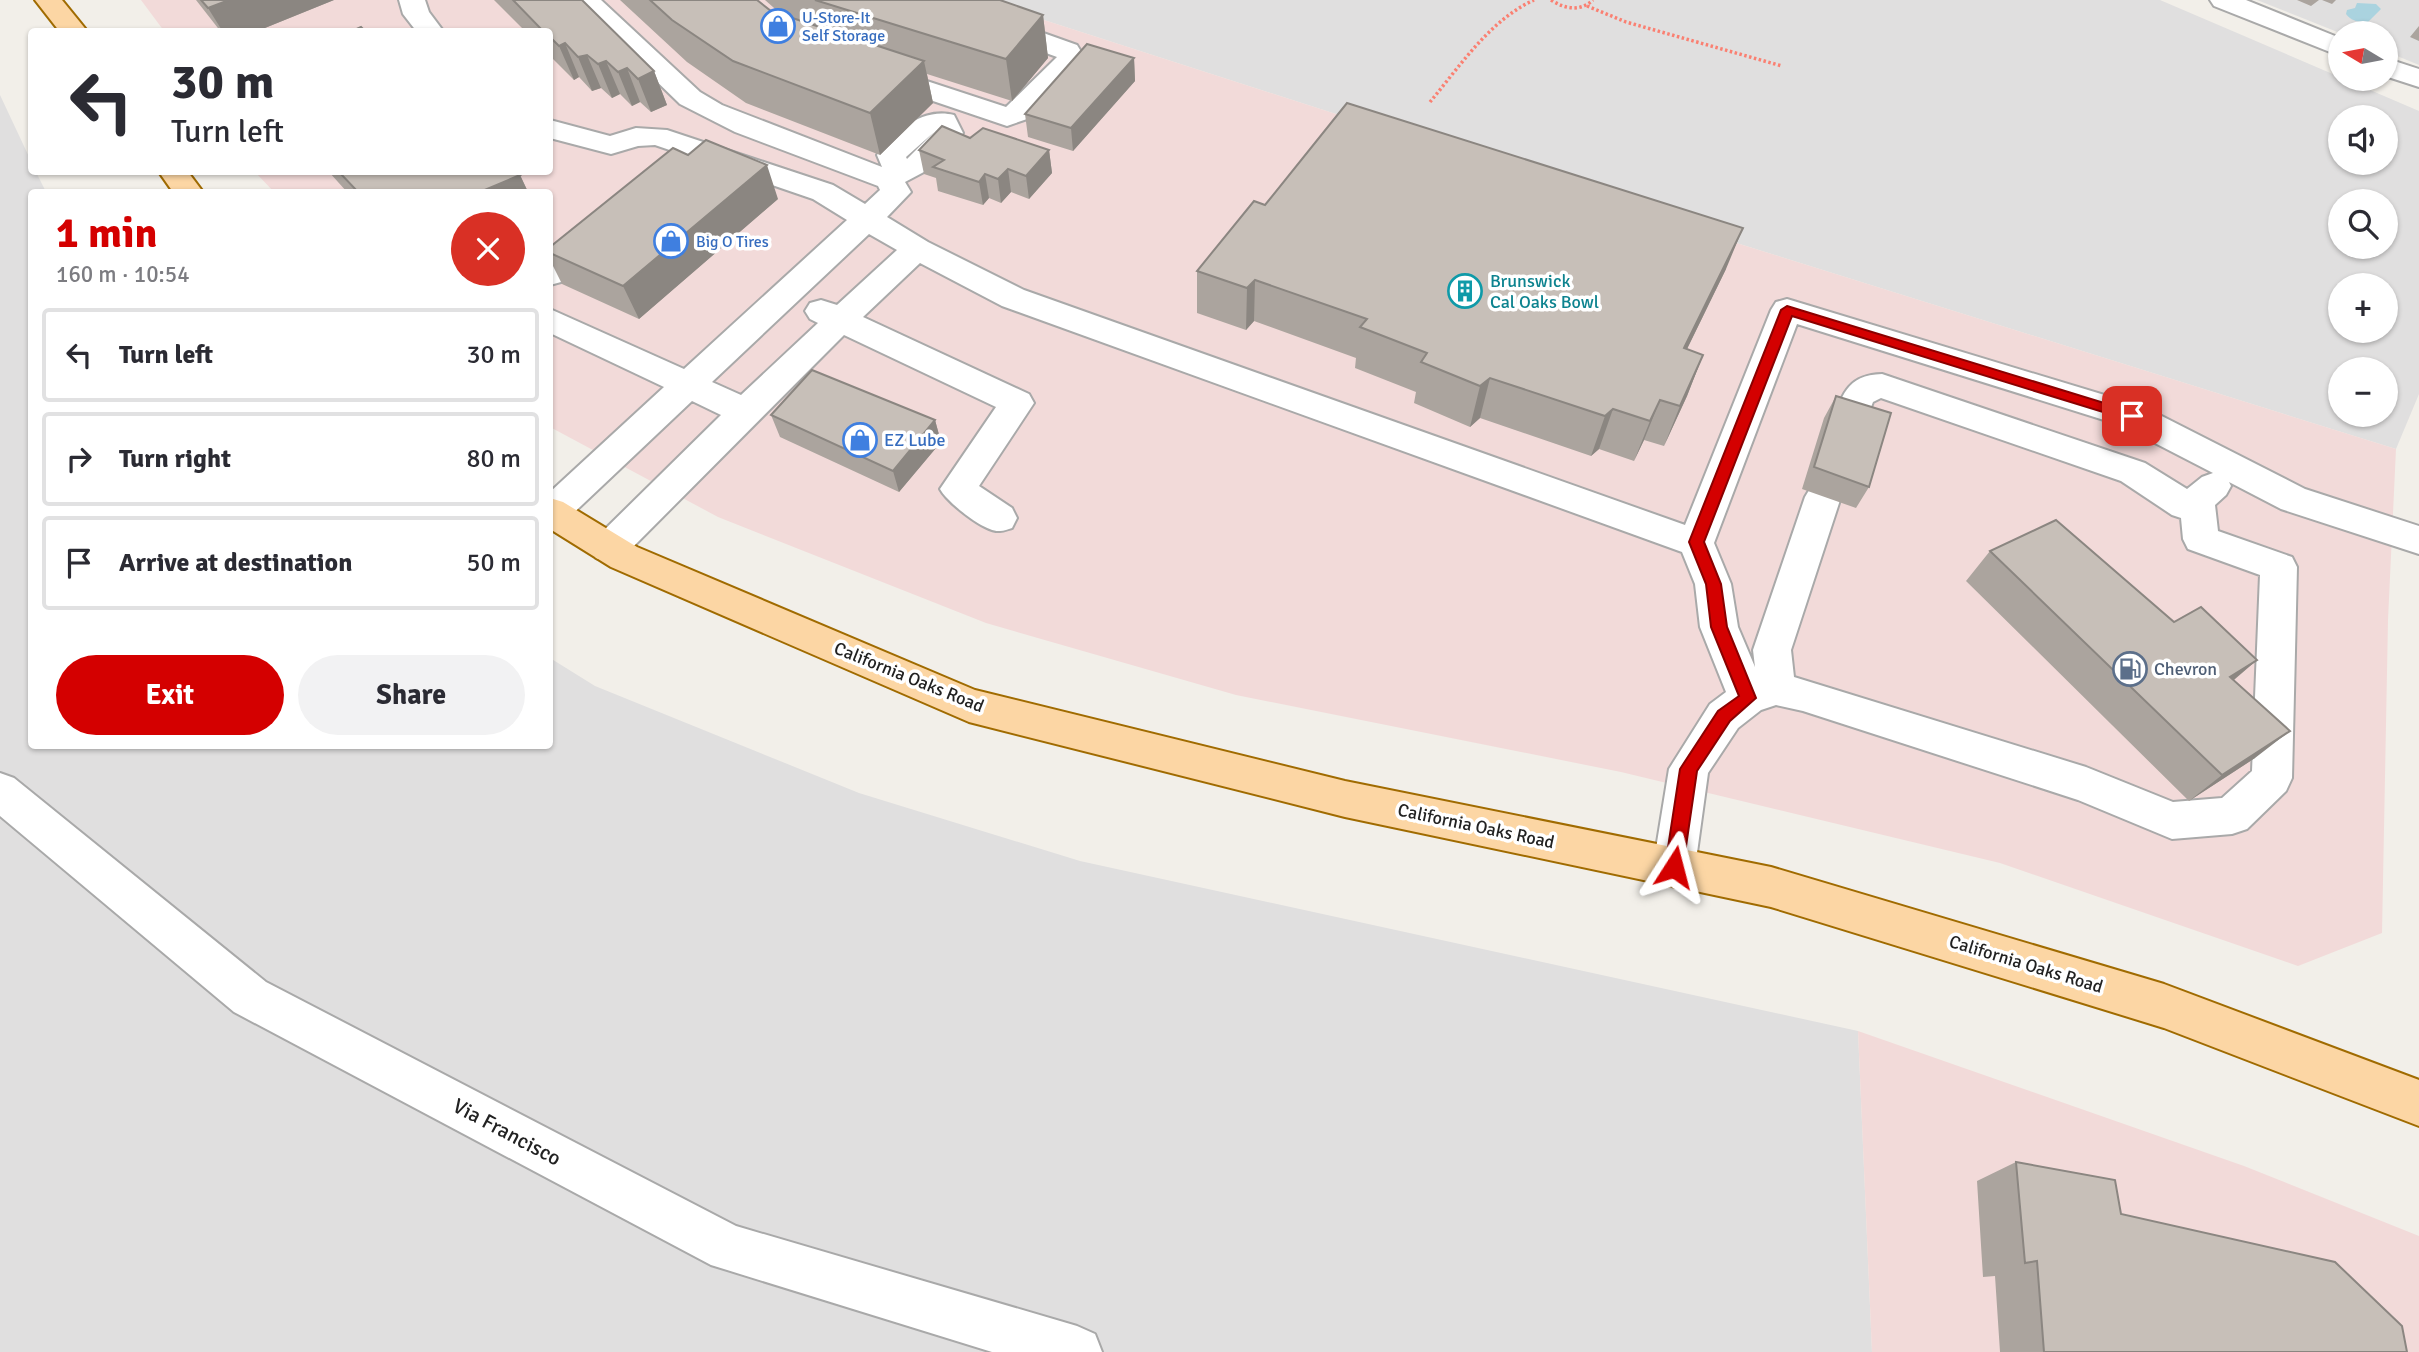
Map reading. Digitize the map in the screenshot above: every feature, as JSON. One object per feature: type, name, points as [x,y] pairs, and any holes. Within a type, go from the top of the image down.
[{"type":"main road","points":[[48,0],[72,28]]},
{"type":"main road","name":"California Oaks Road","points":[[553,514],[637,563],[969,705],[1345,799],[1771,887],[2164,1006],[2419,1103]]},
{"type":"street","points":[[412,0],[416,14],[428,28]]},
{"type":"street","points":[[586,0],[690,98],[745,126],[893,175],[918,166],[936,147],[949,133],[953,111]]},
{"type":"street","points":[[856,66],[953,111],[1007,117],[1014,116],[1071,58],[1067,51],[926,0]]},
{"type":"street","points":[[2223,0],[2328,43]]},
{"type":"street","points":[[2398,71],[2419,79]]},
{"type":"street","points":[[553,130],[611,145],[636,137],[657,136],[688,159],[823,192],[916,250],[1026,303],[1696,542]]},
{"type":"street","points":[[553,509],[868,220],[895,192],[893,175]]},
{"type":"street","points":[[553,272],[614,220]]},
{"type":"street","points":[[609,548],[746,412],[916,250]]},
{"type":"street","points":[[788,294],[1017,403],[958,489],[999,518]]},
{"type":"street","points":[[1762,694],[1719,627],[1713,584],[1696,542],[1787,310],[2132,416],[2293,499],[2419,540]]},
{"type":"street","points":[[553,321],[746,412]]},
{"type":"street","points":[[1848,426],[1861,392],[1870,385],[1903,393],[2133,472],[2185,505],[2197,500],[2234,470]]},
{"type":"street","points":[[1762,694],[1772,650],[1823,496]]},
{"type":"street","points":[[1674,867],[1689,769],[1724,716],[1762,694],[1803,695],[2086,785],[2172,821],[2232,816],[2272,778],[2279,568],[2201,539],[2197,500]]},
{"type":"street","name":"Via Francisco","points":[[0,791],[250,997],[728,1248],[1077,1352]]},
{"type":"path","points":[[1430,102],[1494,28],[1523,3],[1534,0]]},
{"type":"path","points":[[1551,0],[1568,8],[1587,6],[1626,22],[1783,66]]},
{"type":"path","points":[[1587,6],[1593,0]]},
{"type":"shaded area","points":[[141,0],[982,0],[1730,241],[2396,449],[2388,620],[2382,933],[2298,966],[2000,863],[1621,772],[1236,695],[986,623],[718,517],[553,429],[553,189],[271,189],[258,175],[553,175],[553,28],[162,28]]},
{"type":"shaded area","points":[[982,0],[2160,0],[2328,72],[2328,91],[2372,91],[2419,111],[2419,394],[2396,449],[1730,241]]},
{"type":"shaded area","points":[[2257,0],[2419,0],[2419,65],[2398,56],[2398,21],[2328,21],[2328,28]]},
{"type":"shaded area","points":[[0,95],[28,155],[28,175],[38,175],[44,189],[28,189],[28,749],[553,749],[553,660],[595,686],[859,793],[1080,861],[1858,1031],[1872,1352],[0,1352]]},
{"type":"shaded area","points":[[1858,1031],[2244,1166],[2419,1236],[2419,1352],[1872,1352]]},
{"type":"water","points":[[2357,3],[2376,4],[2381,9],[2369,21],[2357,21],[2346,14],[2347,10],[2355,8]]},
{"type":"building","points":[[201,0],[229,0],[208,8]]},
{"type":"building","points":[[513,0],[582,0],[654,71],[638,79],[627,68],[618,72],[606,61],[598,64],[587,55],[578,57],[565,43],[559,46],[553,40],[553,28],[540,28]]},
{"type":"building","points":[[650,0],[757,0],[771,11],[924,61],[870,113],[733,61],[672,20]]},
{"type":"building","points":[[815,0],[1000,0],[1043,15],[1006,59]]},
{"type":"building","points":[[1087,44],[1134,58],[1071,128],[1025,114]]},
{"type":"building","name":"Brunswick Cal Oaks Bowl","points":[[1347,103],[1743,228],[1684,348],[1703,355],[1680,406],[1660,400],[1650,421],[1613,409],[1605,416],[1490,378],[1480,386],[1421,362],[1427,353],[1360,327],[1367,319],[1255,280],[1247,288],[1197,271],[1254,201],[1265,205]]},
{"type":"building","points":[[942,126],[970,138],[983,128],[1049,150],[1026,176],[1008,169],[998,179],[985,174],[979,182],[933,167],[944,160],[919,150]]},
{"type":"building","points":[[706,140],[767,165],[623,286],[553,254],[553,245],[673,148],[688,155]]},
{"type":"building","points":[[342,175],[520,175],[487,189],[355,189]]},
{"type":"building","points":[[812,370],[935,420],[893,471],[771,415]]},
{"type":"building","points":[[1836,396],[1891,413],[1869,487],[1814,467]]},
{"type":"building","points":[[2056,520],[2174,622],[2201,607],[2257,660],[2230,677],[2290,731],[2222,775],[1990,551]]},
{"type":"building","points":[[2016,1162],[2115,1180],[2121,1214],[2335,1262],[2402,1326],[2407,1352],[2044,1352],[2037,1261],[2025,1263]]},
{"type":"place","name":"U-Store-It Self Storage","points":[[778,26]]},
{"type":"place","name":"Big O Tires","points":[[671,241]]},
{"type":"place","name":"Brunswick Cal Oaks Bowl","points":[[1465,291]]},
{"type":"place","name":"EZ Lube","points":[[860,440]]},
{"type":"place","name":"Chevron","points":[[2130,669]]},
{"type":"route","points":[[1674,867],[1689,769],[1724,716],[1748,698],[1719,627],[1713,584],[1696,542],[1787,310],[2132,416]]}]
